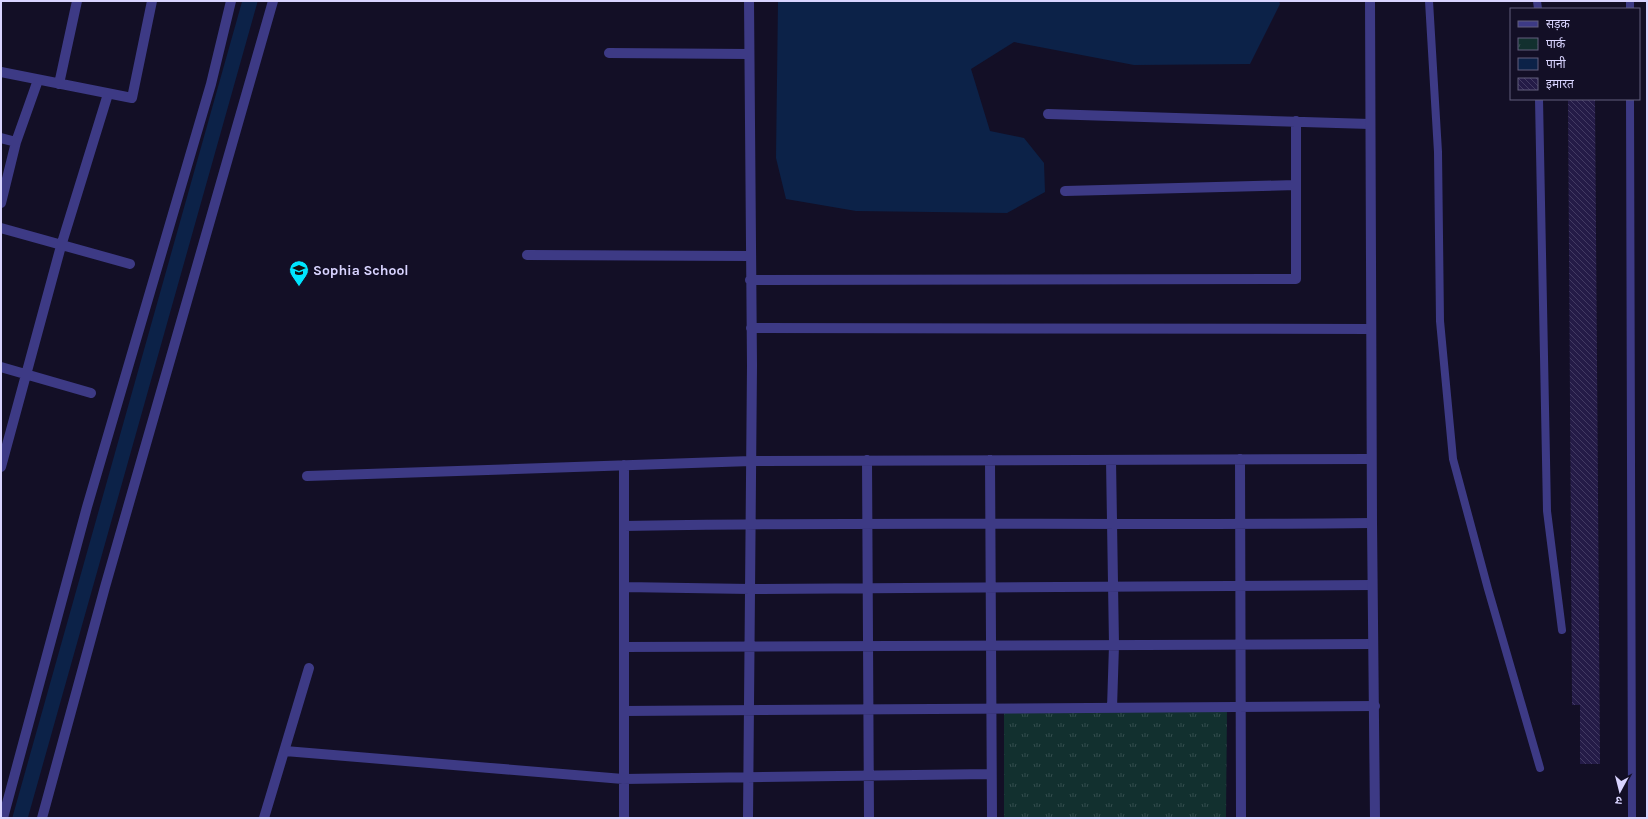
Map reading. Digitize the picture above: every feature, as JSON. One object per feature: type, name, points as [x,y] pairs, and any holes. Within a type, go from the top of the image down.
[{"type":"street","points":[[59,84],[77,1]]},
{"type":"street","points":[[1,72],[132,98],[152,1]]},
{"type":"street","points":[[3,818],[129,357],[211,84],[231,1]]},
{"type":"street","points":[[42,818],[107,580],[272,1]]},
{"type":"street","points":[[748,818],[751,461],[749,1]]},
{"type":"street","points":[[1370,1],[1371,459],[1375,706],[1375,818]]},
{"type":"street","points":[[609,53],[749,54]]},
{"type":"street","points":[[1,203],[16,142],[38,80]]},
{"type":"street","points":[[1,468],[61,246],[108,94]]},
{"type":"street","points":[[1048,114],[1370,124]]},
{"type":"street","points":[[750,280],[1296,279],[1296,122]]},
{"type":"street","points":[[1,138],[16,142]]},
{"type":"street","points":[[1065,191],[1296,185]]},
{"type":"street","points":[[1,228],[61,246],[130,264]]},
{"type":"street","points":[[527,255],[751,256]]},
{"type":"street","points":[[751,328],[1371,329]]},
{"type":"street","points":[[1,367],[91,393]]},
{"type":"street","points":[[1240,459],[1240,818]]},
{"type":"street","points":[[307,476],[751,461],[1371,459]]},
{"type":"street","points":[[866,460],[869,818]]},
{"type":"street","points":[[990,460],[990,709],[992,818]]},
{"type":"street","points":[[1111,460],[1114,645],[1112,708]]},
{"type":"street","points":[[624,465],[624,818]]},
{"type":"street","points":[[624,526],[750,523],[1241,525],[1372,523]]},
{"type":"street","points":[[624,587],[750,589],[1372,585]]},
{"type":"street","points":[[624,647],[1373,644]]},
{"type":"street","points":[[264,818],[309,668]]},
{"type":"street","points":[[624,711],[1375,706]]},
{"type":"street","points":[[285,751],[623,779],[991,774]]},
{"type":"lane","points":[[1429,1],[1438,152],[1440,321],[1453,460],[1490,597],[1540,768]]},
{"type":"lane","points":[[1539,100],[1547,511],[1562,630]]},
{"type":"lane","points":[[1630,100],[1632,818]]},
{"type":"green space","points":[[1004,705],[1227,705],[1226,818],[1004,818]]},
{"type":"water","points":[[778,1],[1279,1],[1280,4],[1250,64],[1134,65],[1014,42],[971,69],[990,131],[1024,138],[1044,163],[1045,192],[1007,213],[856,211],[786,199],[776,158]]},
{"type":"building","points":[[1568,100],[1595,100],[1600,764],[1580,764],[1580,705],[1572,705]]},
{"type":"waterway","points":[[20,818],[250,1]]},
{"type":"place","name":"Sophia School","points":[[299,287]]}]
